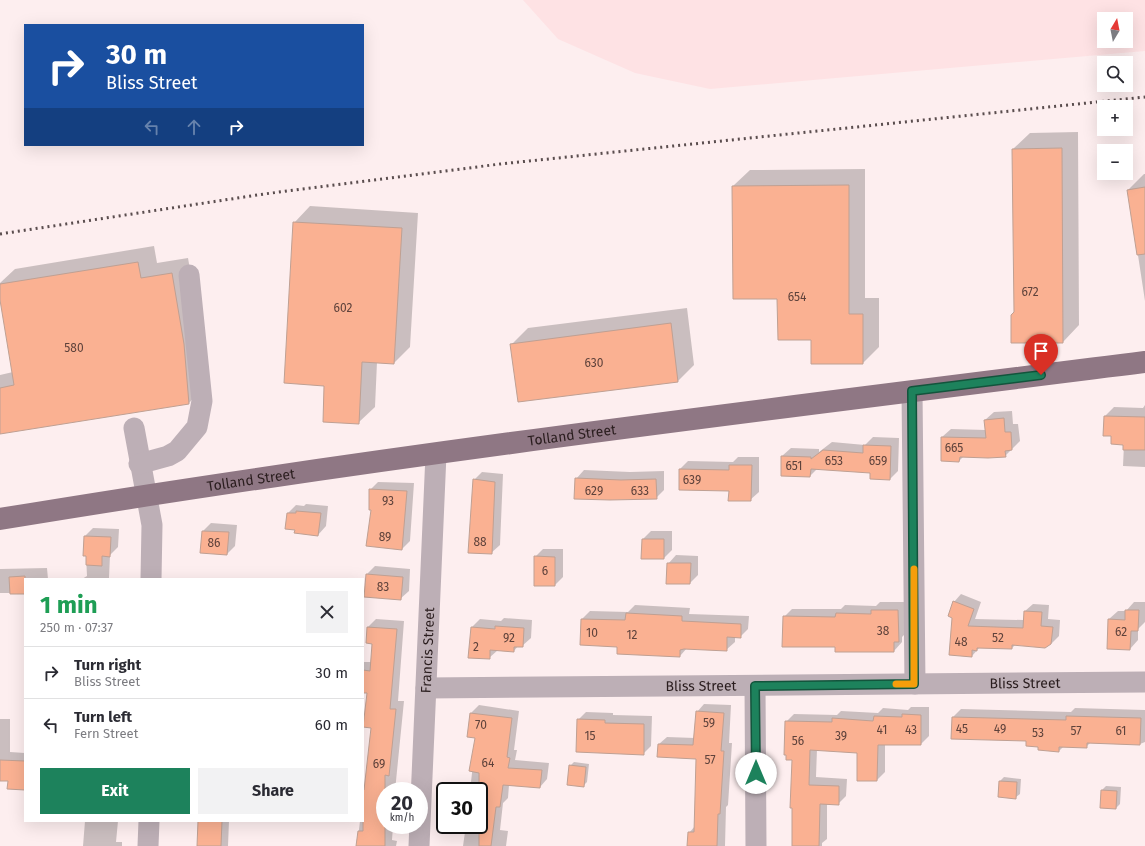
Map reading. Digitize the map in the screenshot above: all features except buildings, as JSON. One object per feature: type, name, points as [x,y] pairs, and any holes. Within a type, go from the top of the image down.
[{"type":"main road","name":"Tolland Street","points":[[0,519],[145,495],[436,454],[912,391],[1145,362]]},
{"type":"street","points":[[139,464],[168,456],[177,451],[198,427],[202,401],[189,275]]},
{"type":"street","points":[[912,391],[914,684]]},
{"type":"street","points":[[134,428],[139,464],[152,525],[151,578]]},
{"type":"street","name":"Francis Street","points":[[419,846],[436,454]]},
{"type":"street","name":"Bliss Street","points":[[426,688],[1145,682]]},
{"type":"street","points":[[755,686],[756,846]]},
{"type":"street","points":[[148,846],[149,822]]},
{"type":"shaded area","points":[[523,0],[1145,0],[1145,51],[710,89],[635,73],[558,39]]},
{"type":"railway","points":[[0,234],[264,194],[500,164],[1145,97]]},
{"type":"slow traffic","points":[[896,684],[914,684],[914,569]]},
{"type":"route","points":[[756,773],[755,686],[914,684],[912,391],[1041,375]]}]
